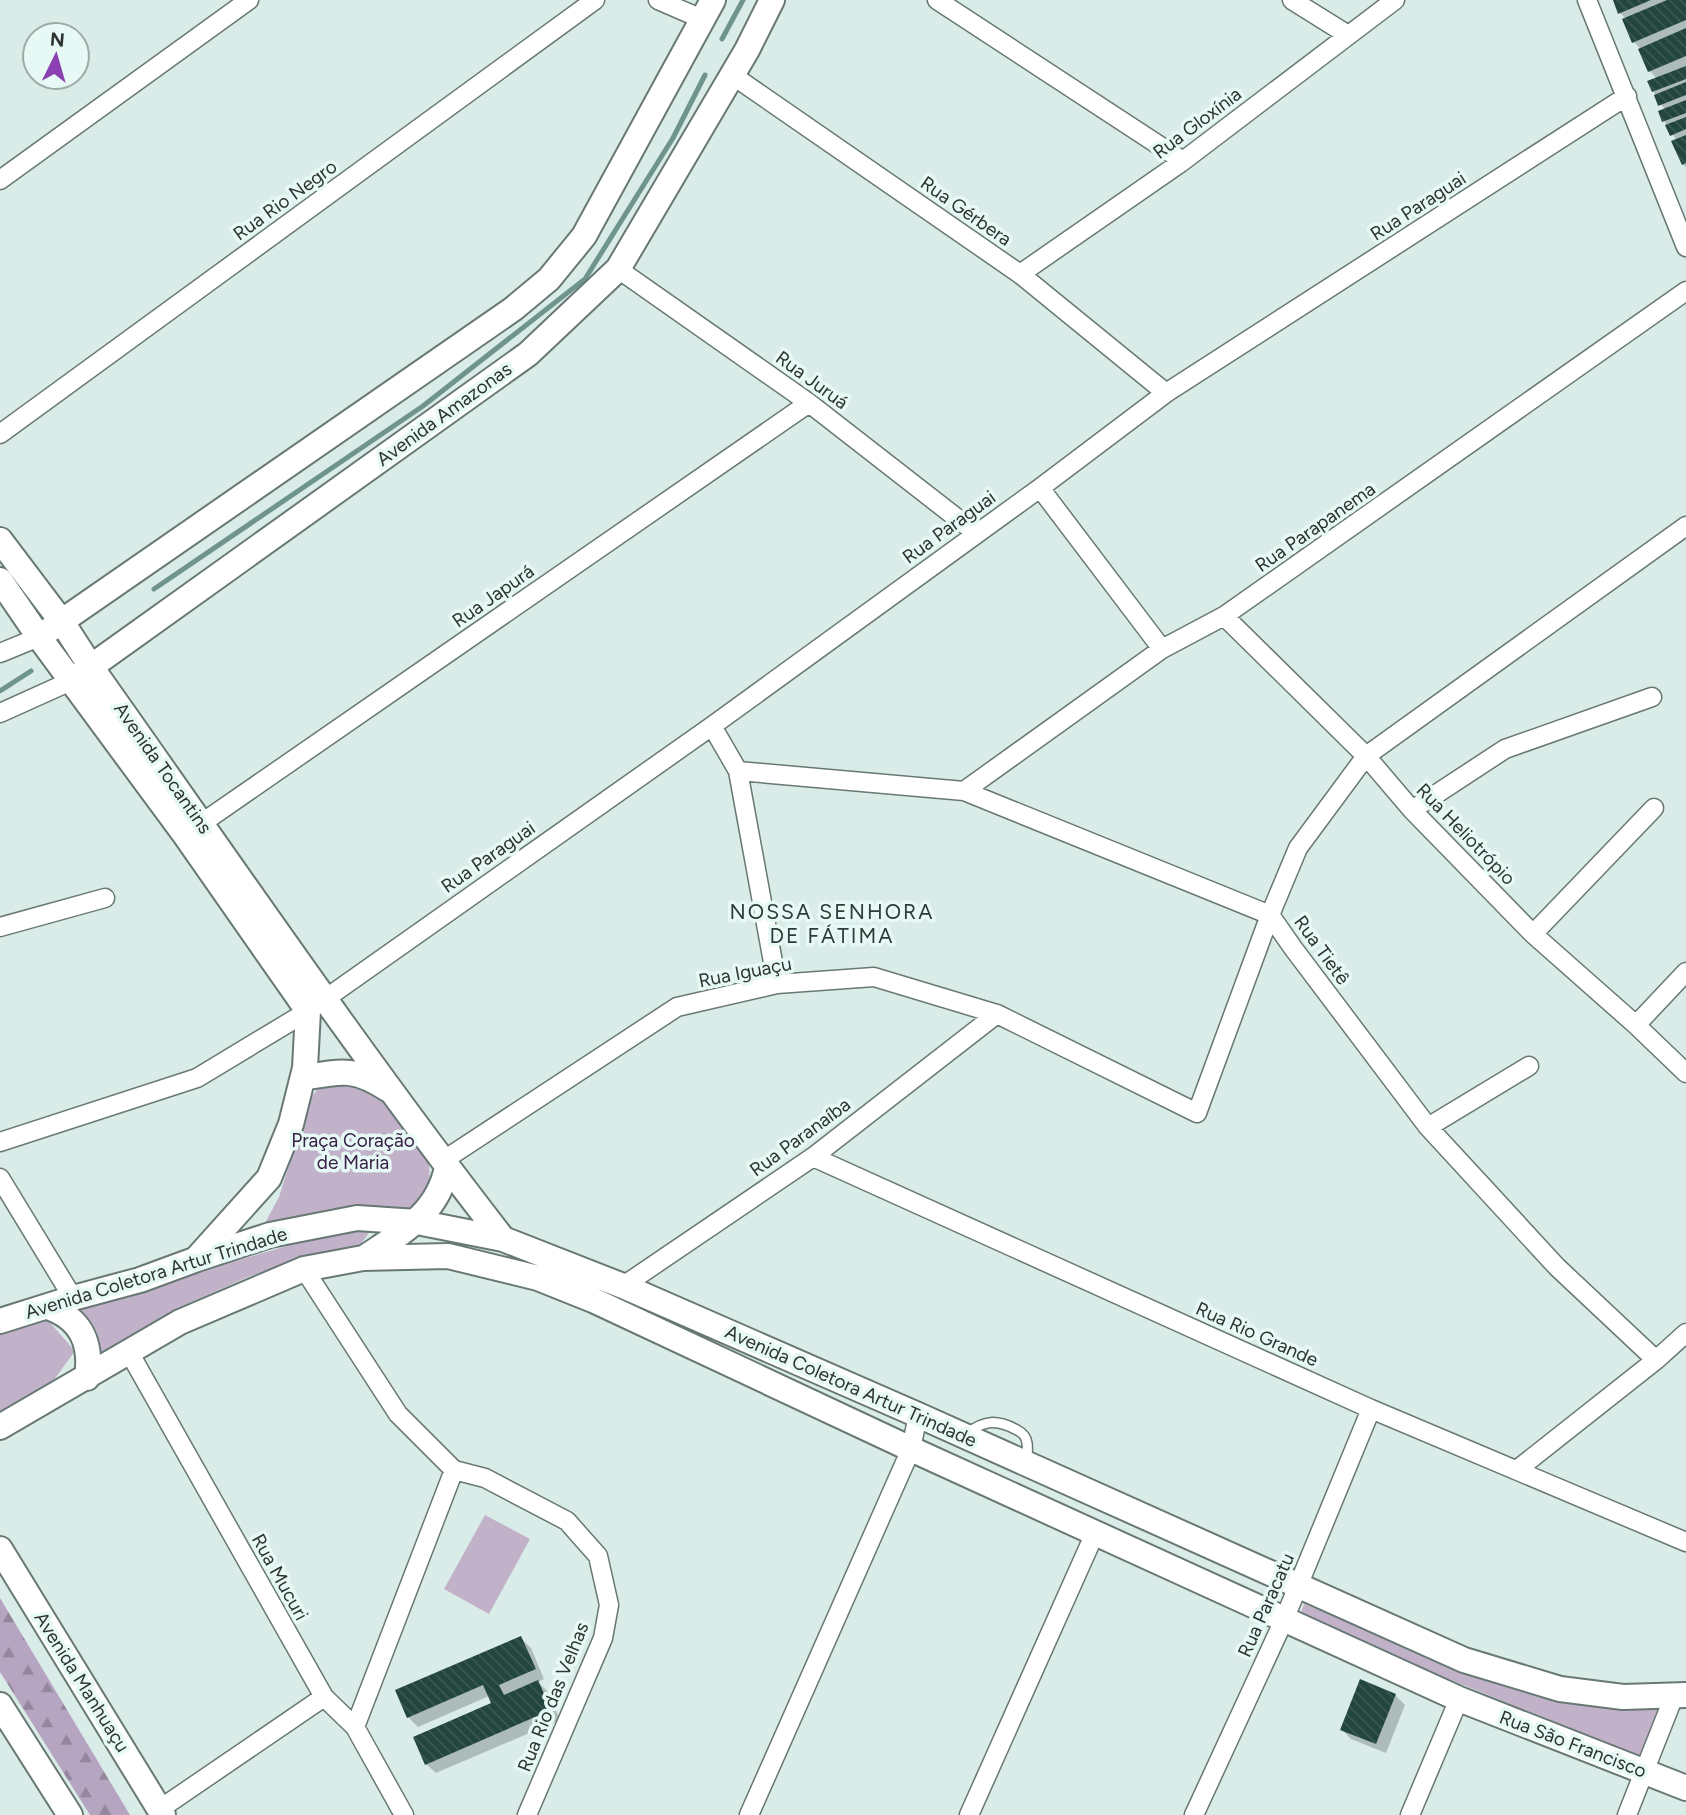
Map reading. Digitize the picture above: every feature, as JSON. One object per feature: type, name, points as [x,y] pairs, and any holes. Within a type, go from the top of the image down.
[{"type":"street","points":[[0,180],[249,0]]},
{"type":"street","name":"Rua Rio Negro","points":[[0,434],[595,0]]},
{"type":"street","points":[[0,653],[39,637],[62,622],[502,317],[549,279],[584,236],[707,9],[658,0]]},
{"type":"street","name":"Avenida Amazonas","points":[[0,713],[81,674],[527,354],[618,269],[732,75],[772,0]]},
{"type":"street","points":[[937,0],[1183,161]]},
{"type":"street","points":[[1292,0],[1348,36]]},
{"type":"street","name":"Rua Gloxínia","points":[[1020,274],[1183,161],[1395,0]]},
{"type":"street","points":[[1587,0],[1686,247]]},
{"type":"street","name":"Rua Gérbera","points":[[732,75],[1020,274],[1167,393]]},
{"type":"street","name":"Rua Paraguai","points":[[0,1142],[197,1079],[317,1004],[712,726],[1041,488],[1167,393],[1627,96]]},
{"type":"street","name":"Rua Juruá","points":[[618,269],[809,403],[976,533]]},
{"type":"street","name":"Rua Parapanema","points":[[964,791],[1162,649],[1224,616],[1686,290]]},
{"type":"street","name":"Rua Japurá","points":[[202,823],[809,403]]},
{"type":"street","points":[[1041,488],[1162,649]]},
{"type":"street","points":[[1270,915],[1298,848],[1367,756],[1686,526]]},
{"type":"street","name":"Avenida Tocantins","points":[[0,540],[62,622],[81,674],[185,835],[317,1004]]},
{"type":"street","name":"Avenida Tocantins","points":[[0,580],[39,637],[81,674],[202,823],[317,1004]]},
{"type":"street","name":"Rua Heliotrópio","points":[[1224,616],[1367,756],[1412,810],[1533,934],[1686,1073]]},
{"type":"street","points":[[1412,810],[1506,748],[1652,697]]},
{"type":"street","points":[[712,726],[738,771],[777,984]]},
{"type":"street","name":"Rua Tietê","points":[[738,771],[964,791],[1270,915],[1428,1127],[1557,1267],[1656,1360]]},
{"type":"street","points":[[1533,934],[1654,808]]},
{"type":"street","points":[[0,927],[105,898]]},
{"type":"street","name":"Rua Iguaçu","points":[[446,1163],[677,1007],[777,984],[874,977],[997,1014],[1197,1113],[1270,915]]},
{"type":"street","points":[[1636,1025],[1686,972]]},
{"type":"street","points":[[197,1259],[269,1178],[291,1124],[317,1004]]},
{"type":"street","points":[[317,1004],[395,1095],[503,1239]]},
{"type":"street","name":"Rua Paranaíba","points":[[623,1286],[813,1157],[997,1014]]},
{"type":"street","points":[[1428,1127],[1529,1066]]},
{"type":"street","points":[[303,1078],[348,1071],[363,1075],[395,1095]]},
{"type":"street","name":"Rua Rio Grande","points":[[813,1157],[1371,1409],[1686,1542]]},
{"type":"street","points":[[363,1258],[417,1222],[443,1186],[446,1163]]},
{"type":"street","points":[[0,1178],[73,1298]]},
{"type":"street","name":"Avenida Coletora Artur Trindade","points":[[0,1321],[141,1280],[270,1236],[357,1218],[417,1222],[503,1239],[623,1286],[965,1435],[1464,1660],[1560,1689],[1623,1697],[1680,1695]]},
{"type":"street","name":"Avenida Coletora Artur Trindade","points":[[0,1427],[180,1322],[304,1269],[363,1258],[448,1256],[538,1278],[606,1305],[911,1449],[1459,1699]]},
{"type":"street","name":"Rua Rio das Velhas","points":[[304,1269],[398,1414],[454,1470],[485,1478],[567,1521],[598,1556],[609,1605],[603,1639],[527,1815]]},
{"type":"street","points":[[48,1307],[74,1320],[84,1337],[89,1362],[87,1378]]},
{"type":"street","points":[[1518,1469],[1656,1360],[1686,1333]]},
{"type":"street","name":"Rua Mucuri","points":[[129,1352],[324,1698],[355,1727],[404,1815]]},
{"type":"street","name":"Rua Paracatu","points":[[1194,1815],[1298,1587],[1371,1409]]},
{"type":"street","points":[[749,1815],[911,1449],[918,1415]]},
{"type":"street","points":[[355,1727],[454,1470]]},
{"type":"street","points":[[969,1815],[1095,1533]]},
{"type":"street","name":"Avenida Manhuaçu","points":[[0,1549],[162,1812]]},
{"type":"street","points":[[1627,1815],[1680,1695]]},
{"type":"street","points":[[162,1812],[324,1698]]},
{"type":"street","points":[[1410,1815],[1459,1699]]},
{"type":"street","name":"Rua São Francisco","points":[[1459,1699],[1686,1788]]},
{"type":"street","points":[[0,1705],[67,1814]]},
{"type":"green space","name":"Praça Coração de Maria","points":[[340,1080],[382,1096],[429,1163],[430,1186],[416,1205],[408,1209],[381,1207],[328,1210],[263,1227],[279,1197],[310,1099],[319,1087]]},
{"type":"green space","points":[[374,1226],[360,1245],[250,1276],[178,1308],[100,1358],[75,1308],[314,1238]]},
{"type":"green space","points":[[46,1318],[75,1351],[48,1388],[0,1415],[0,1333]]},
{"type":"green space","points":[[485,1515],[530,1539],[489,1614],[444,1589]]},
{"type":"green space","points":[[0,1598],[130,1815],[90,1815],[0,1672]]},
{"type":"green space","points":[[1304,1604],[1522,1690],[1603,1708],[1664,1709],[1643,1758],[1299,1618]]},
{"type":"building","points":[[1613,0],[1651,0],[1618,14]]},
{"type":"building","points":[[1667,0],[1686,0],[1686,20],[1632,43],[1622,19]]},
{"type":"building","points":[[1686,28],[1686,56],[1648,72],[1638,49]]},
{"type":"building","points":[[1686,66],[1686,79],[1652,92],[1647,81]]},
{"type":"building","points":[[1686,82],[1686,95],[1658,106],[1654,95]]},
{"type":"building","points":[[1686,100],[1686,113],[1662,122],[1658,111]]},
{"type":"building","points":[[1686,117],[1686,129],[1670,136],[1665,125]]},
{"type":"building","points":[[1686,135],[1686,163],[1682,165],[1671,141]]},
{"type":"building","points":[[521,1636],[536,1669],[499,1685],[504,1695],[538,1680],[551,1710],[425,1765],[413,1737],[491,1703],[483,1685],[407,1718],[395,1690]]},
{"type":"building","points":[[1360,1679],[1396,1694],[1376,1744],[1340,1730]]},
{"type":"waterway","points":[[722,39],[743,0]]},
{"type":"waterway","points":[[154,589],[423,406],[585,279],[673,138],[705,75]]},
{"type":"waterway","points":[[0,691],[31,671]]},
{"type":"district","name":"NOSSA SENHORA DE FÁTIMA","points":[[832,923]]}]
